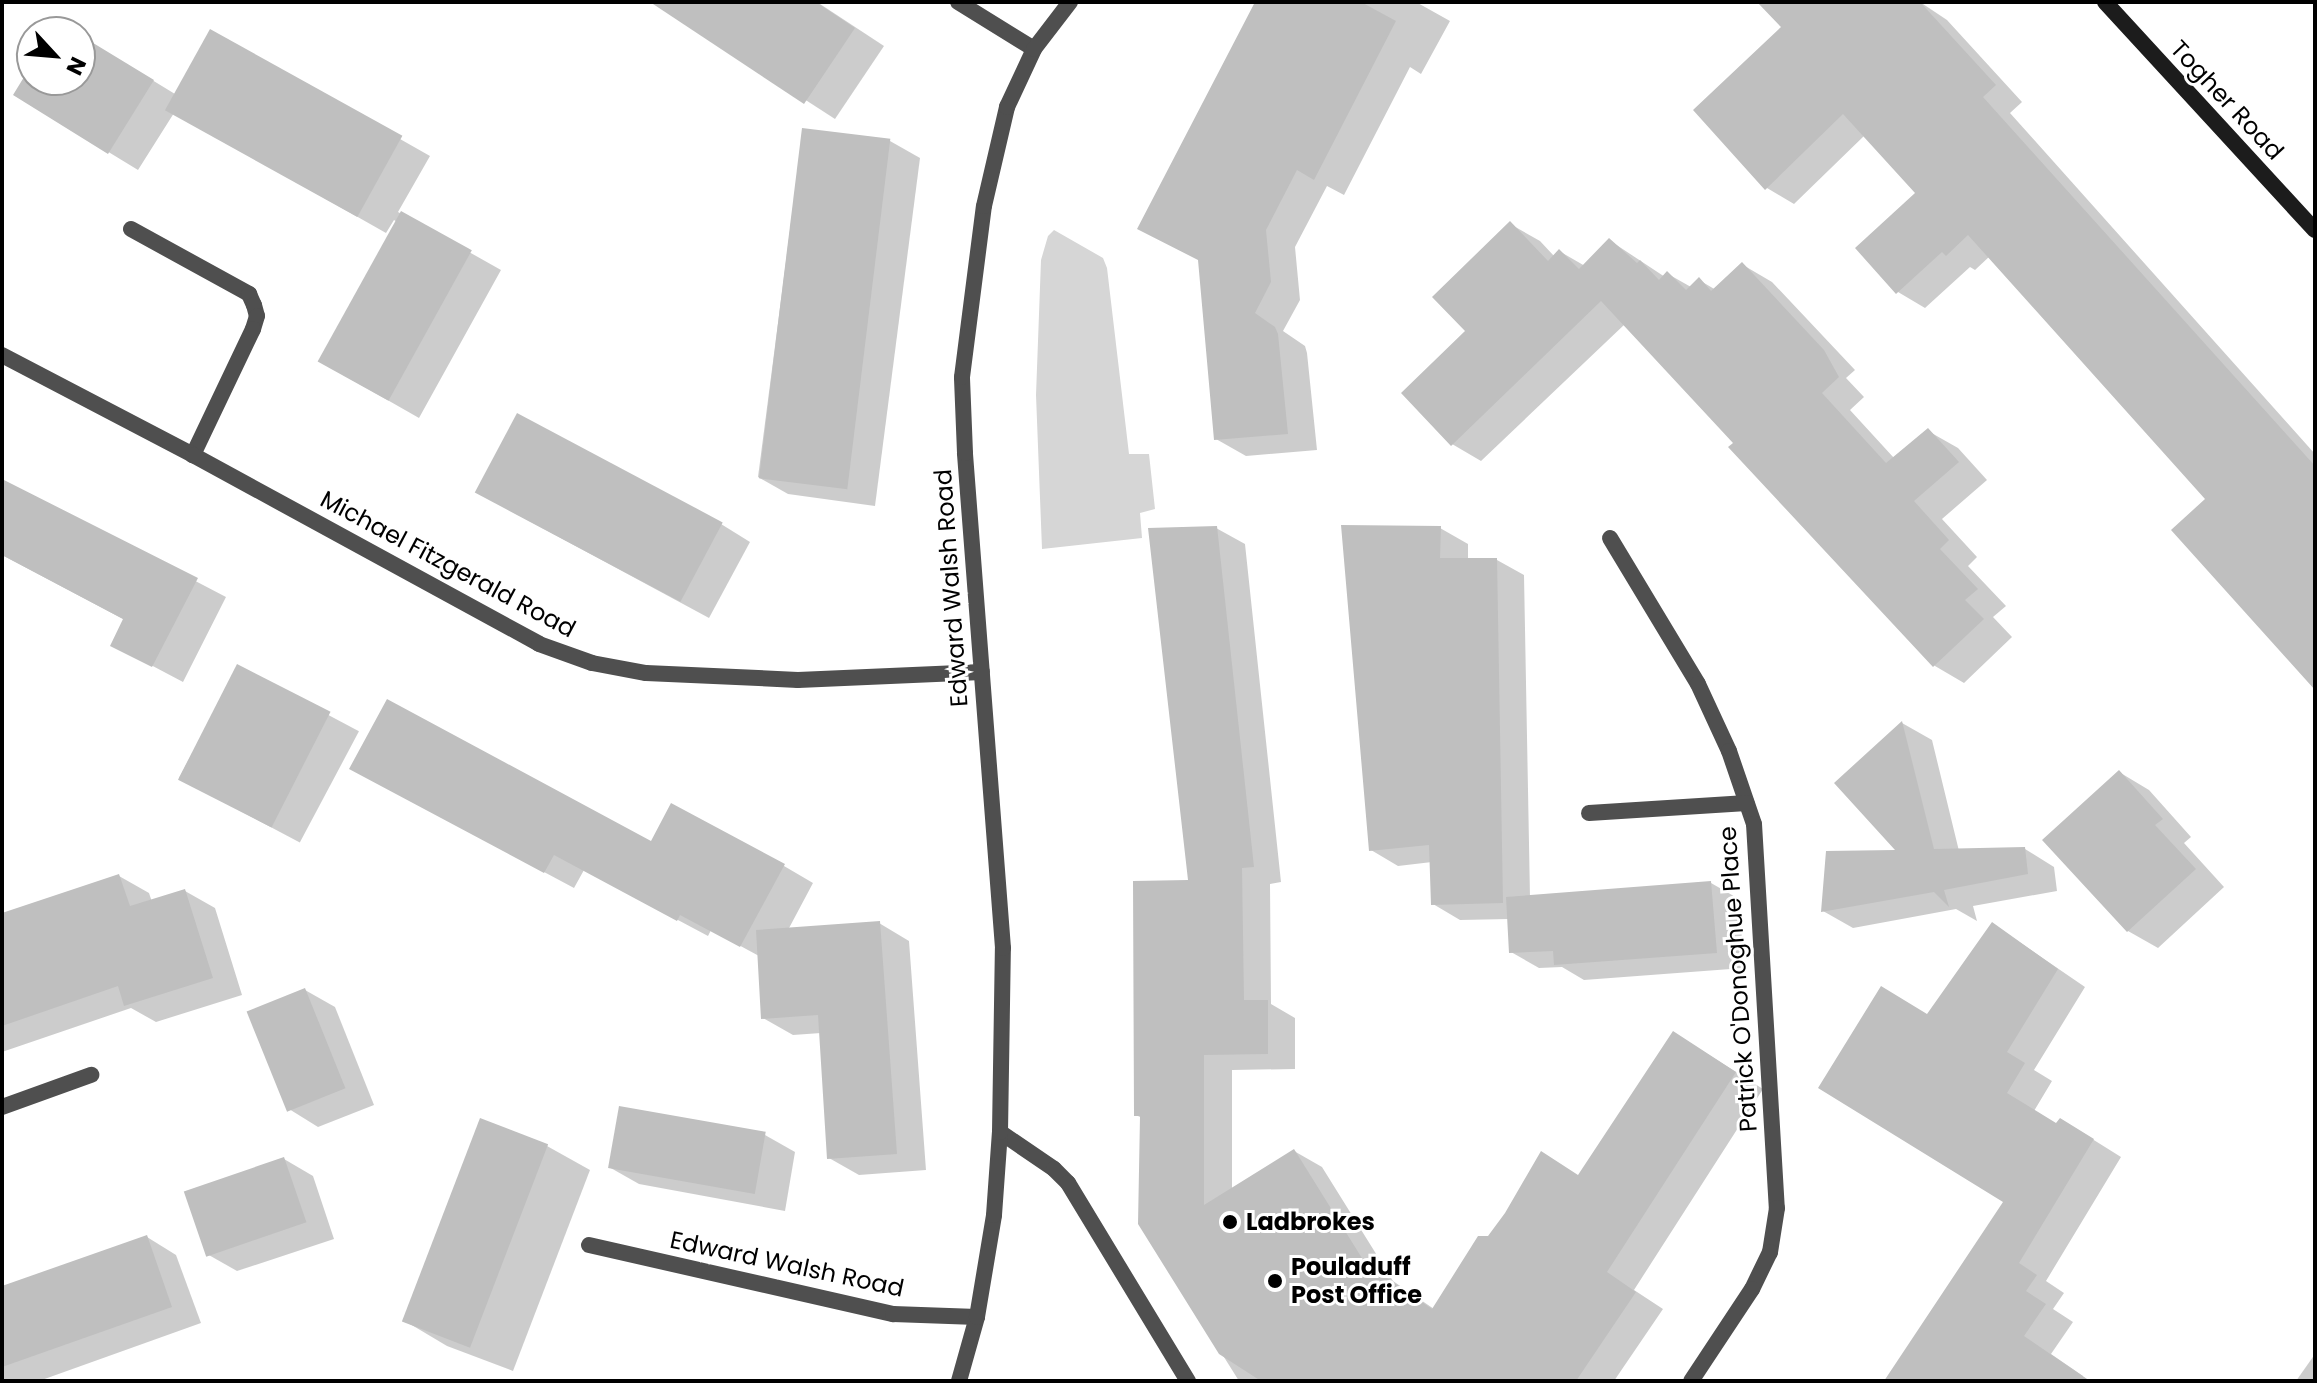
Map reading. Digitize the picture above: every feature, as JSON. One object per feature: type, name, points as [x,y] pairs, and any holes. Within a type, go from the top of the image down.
[{"type":"street","points":[[958,2],[1034,49]]},
{"type":"street","name":"Edward Walsh Road","points":[[959,1381],[977,1317],[991,1239],[1000,1132],[1003,948],[962,377],[984,206],[1007,107],[1034,49],[1070,2]]},
{"type":"street","name":"Togher Road","points":[[2105,2],[2315,230]]},
{"type":"street","points":[[131,229],[249,294],[257,316],[193,455]]},
{"type":"street","name":"Michael Fitzgerald Road","points":[[2,355],[193,455],[539,644],[592,663],[646,673],[798,680],[982,672]]},
{"type":"street","name":"Patrick O'Donoghue Place","points":[[1610,538],[1698,684],[1729,751],[1754,824],[1777,1208],[1770,1252],[1752,1289],[1691,1381]]},
{"type":"street","points":[[1589,813],[1747,803]]},
{"type":"street","points":[[2,1107],[91,1075]]},
{"type":"street","points":[[1000,1132],[1054,1169],[1068,1183],[1188,1381]]},
{"type":"street","name":"Edward Walsh Road","points":[[589,1245],[893,1314],[977,1317]]},
{"type":"shaded area","points":[[1054,230],[1103,258],[1107,268],[1129,454],[1149,454],[1155,509],[1140,513],[1142,538],[1042,549],[1036,395],[1041,260],[1048,236]]},
{"type":"building","points":[[650,2],[816,2],[855,28],[804,104]]},
{"type":"building","points":[[1255,2],[1361,2],[1396,21],[1314,180],[1297,170],[1266,230],[1271,282],[1255,313],[1275,327],[1278,334],[1288,434],[1214,440],[1198,260],[1137,229]]},
{"type":"building","points":[[1757,2],[1920,2],[1996,85],[1983,97],[2315,466],[2315,690],[2171,530],[2205,499],[1968,235],[1946,256],[1942,252],[1896,294],[1855,248],[1915,193],[1843,114],[1765,190],[1693,110],[1781,27]]},
{"type":"building","points":[[210,29],[402,136],[357,217],[165,110]]},
{"type":"building","points":[[96,45],[154,80],[108,154],[13,95],[16,90],[16,96],[96,96]]},
{"type":"building","points":[[802,128],[890,139],[847,489],[759,478]]},
{"type":"building","points":[[401,211],[472,250],[388,401],[318,361]]},
{"type":"building","points":[[1510,221],[1548,261],[1559,249],[1579,269],[1609,238],[1637,263],[1640,260],[1659,280],[1667,271],[1686,290],[1699,277],[1711,291],[1742,262],[1824,350],[1839,377],[1822,393],[1886,463],[1928,428],[1959,462],[1914,501],[1949,540],[1940,549],[1978,589],[1965,600],[1984,619],[1933,667],[1728,447],[1733,443],[1601,301],[1451,446],[1401,393],[1465,331],[1432,297]]},
{"type":"building","points":[[517,413],[723,522],[680,602],[475,492]]},
{"type":"building","points":[[2,479],[198,578],[152,667],[110,646],[123,619],[2,555]]},
{"type":"building","points":[[1341,525],[1441,526],[1440,558],[1497,558],[1503,903],[1431,905],[1429,845],[1369,851]]},
{"type":"building","points":[[1217,526],[1254,867],[1242,868],[1244,1000],[1268,1000],[1268,1054],[1204,1055],[1204,1205],[1294,1149],[1365,1263],[1432,1309],[1478,1236],[1488,1236],[1505,1213],[1541,1151],[1578,1175],[1673,1031],[1736,1072],[1607,1272],[1636,1292],[1576,1381],[1261,1381],[1219,1354],[1138,1224],[1140,1116],[1134,1116],[1133,881],[1188,880],[1148,528]]},
{"type":"building","points":[[237,664],[331,712],[272,827],[178,780]]},
{"type":"building","points":[[387,699],[651,841],[671,803],[785,864],[740,947],[680,915],[677,921],[554,855],[544,873],[349,769]]},
{"type":"building","points":[[1902,721],[1934,849],[2025,847],[2028,874],[1944,890],[1949,907],[1934,892],[1821,912],[1826,851],[1895,850],[1834,783]]},
{"type":"building","points":[[2119,770],[2163,819],[2155,825],[2196,869],[2127,932],[2042,840]]},
{"type":"building","points":[[119,874],[130,906],[185,889],[213,978],[124,1006],[118,986],[2,1026],[2,913]]},
{"type":"building","points":[[1711,881],[1717,953],[1554,965],[1553,951],[1509,953],[1506,897]]},
{"type":"building","points":[[880,921],[897,1154],[827,1159],[818,1015],[761,1019],[756,930]]},
{"type":"building","points":[[1992,922],[2058,969],[2007,1052],[2025,1063],[2007,1093],[2056,1123],[2060,1118],[2094,1139],[2019,1263],[2037,1275],[2026,1291],[2046,1304],[2024,1336],[2090,1381],[1884,1381],[2003,1202],[1818,1088],[1881,986],[1927,1014]]},
{"type":"building","points":[[305,988],[345,1088],[287,1112],[247,1012]]},
{"type":"building","points":[[619,1106],[766,1132],[755,1194],[608,1168]]},
{"type":"building","points":[[480,1118],[548,1144],[470,1348],[402,1322]]},
{"type":"building","points":[[284,1157],[306,1222],[206,1257],[184,1192]]},
{"type":"building","points":[[147,1235],[172,1307],[2,1367],[2,1286]]},
{"type":"place","name":"Ladbrokes","points":[[1230,1222]]},
{"type":"place","name":"Pouladuff Post Office","points":[[1275,1281]]}]
